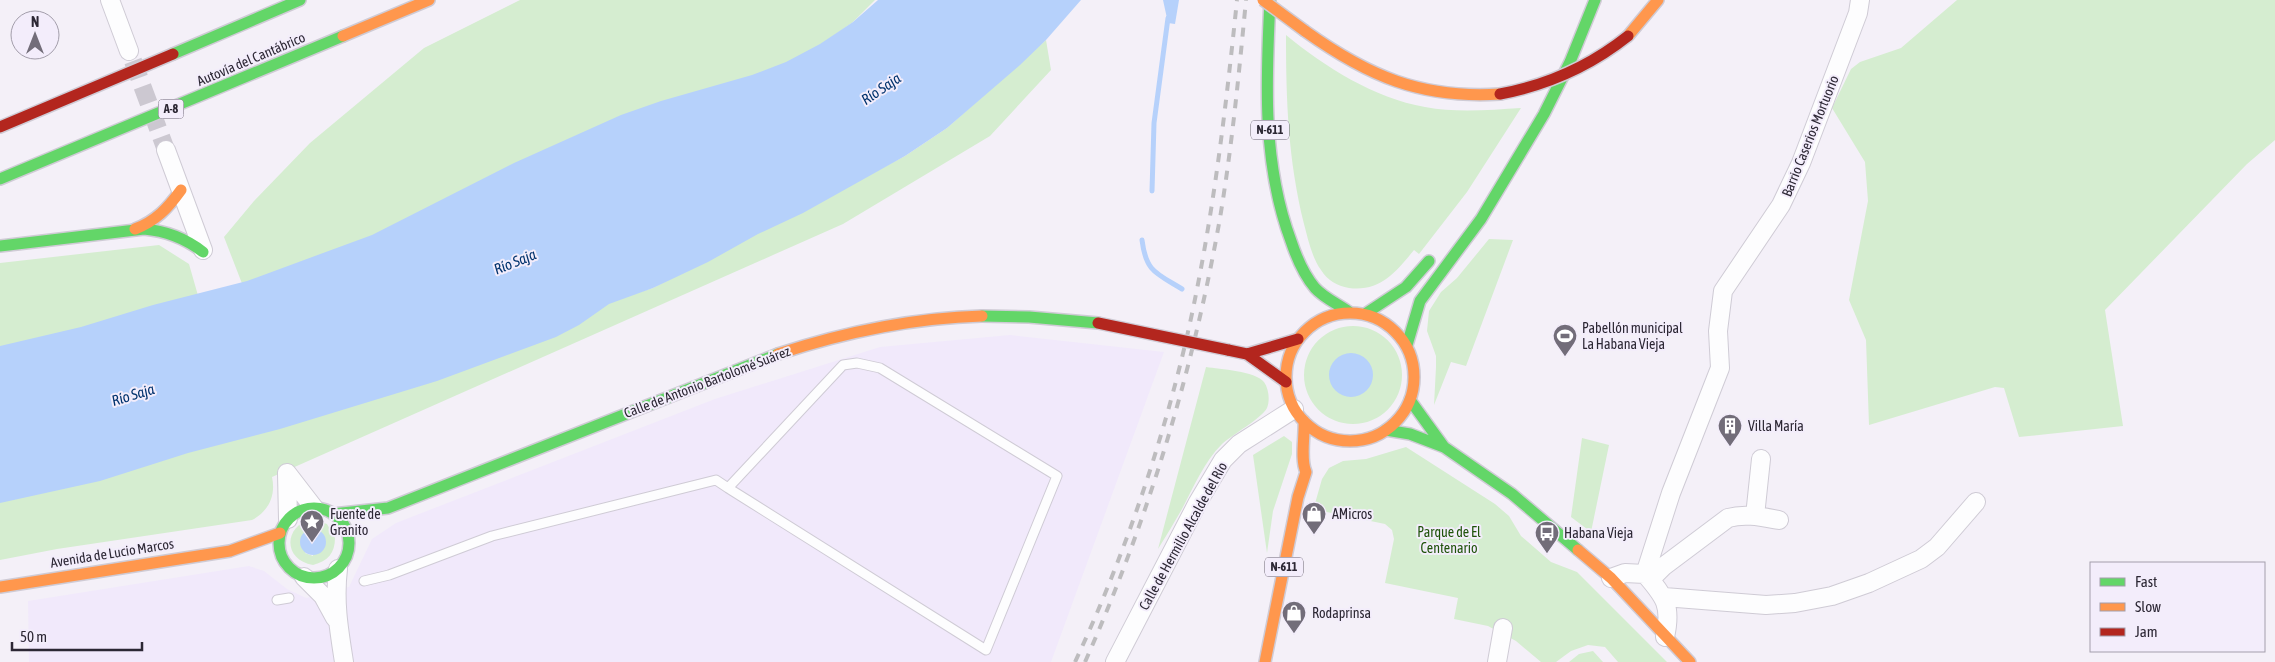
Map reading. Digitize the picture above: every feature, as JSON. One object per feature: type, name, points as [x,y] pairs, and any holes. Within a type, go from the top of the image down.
[{"type":"main road","points":[[0,127],[300,0]]},
{"type":"main road","name":"Autovía del Cantábrico","points":[[0,179],[429,0]]},
{"type":"main road","points":[[341,38],[438,0]]},
{"type":"main road","points":[[1263,0],[1352,62],[1404,85],[1450,95],[1500,94],[1527,90],[1568,76],[1600,57],[1628,36],[1658,0]]},
{"type":"main road","name":"N-611","points":[[1270,0],[1268,92],[1272,156],[1283,215],[1295,256],[1301,288]]},
{"type":"main road","points":[[1407,345],[1420,301],[1481,219],[1544,114],[1570,62],[1594,0]]},
{"type":"main road","points":[[1536,95],[1551,65]]},
{"type":"main road","points":[[134,229],[147,225],[161,216],[181,190]]},
{"type":"main road","points":[[0,246],[134,229],[161,229],[187,239],[205,256]]},
{"type":"main road","points":[[1365,314],[1406,287],[1434,254]]},
{"type":"main road","name":"N-611","points":[[1295,256],[1314,286],[1349,312]]},
{"type":"main road","name":"N-611","points":[[1299,415],[1325,436],[1342,441],[1369,438],[1386,430],[1400,417],[1410,400],[1415,372],[1407,345],[1389,325],[1365,314],[1349,312],[1329,316],[1301,335]]},
{"type":"main road","name":"N-611","points":[[1265,662],[1298,497],[1306,472],[1302,463],[1305,442],[1299,415],[1288,396],[1286,382],[1287,362],[1301,335],[1304,313]]},
{"type":"main road","name":"Calle de Antonio Bartolomé Suárez","points":[[334,514],[388,508],[774,354],[850,334],[912,321],[971,316],[1045,317],[1098,323],[1247,354],[1286,382]]},
{"type":"main road","name":"Calle de Antonio Bartolomé Suárez","points":[[1247,354],[1301,335]]},
{"type":"main road","points":[[1410,400],[1444,447]]},
{"type":"main road","points":[[1386,430],[1410,434],[1444,447],[1512,494],[1610,578],[1690,662]]},
{"type":"main road","points":[[1330,451],[1342,441]]},
{"type":"main road","points":[[1306,472],[1317,464]]},
{"type":"main road","points":[[272,558],[283,561],[296,573],[304,577],[322,577],[338,569],[346,557],[349,544],[345,528],[334,514],[326,509],[314,508],[304,510],[284,526],[279,547],[283,561]]},
{"type":"main road","name":"Calle de Antonio Bartolomé Suárez","points":[[375,519],[388,508]]},
{"type":"main road","name":"Avenida de Lucio Marcos","points":[[230,551],[284,526]]},
{"type":"main road","points":[[349,544],[358,535]]},
{"type":"main road","name":"Avenida de Lucio Marcos","points":[[0,588],[169,559],[230,551],[260,554]]},
{"type":"street","points":[[110,0],[129,51]]},
{"type":"street","name":"Barrio Caserios Mortuorio","points":[[1648,577],[1670,493],[1720,368],[1718,330],[1723,291],[1781,204],[1801,163],[1858,13],[1860,0]]},
{"type":"street","points":[[166,150],[205,256]]},
{"type":"street","name":"Calle de Hermilio Alcalde del Río","points":[[1115,662],[1190,519],[1224,460],[1239,444],[1299,415]]},
{"type":"street","points":[[1755,516],[1761,459]]},
{"type":"street","points":[[284,526],[287,473],[314,508]]},
{"type":"street","points":[[1664,597],[1766,605],[1795,603],[1832,596],[1869,583],[1920,559],[1937,548],[1976,502]]},
{"type":"street","points":[[1648,577],[1728,518],[1737,515],[1779,520]]},
{"type":"street","points":[[338,569],[336,622],[344,662]]},
{"type":"street","points":[[1610,578],[1625,573],[1648,577],[1664,597],[1669,620],[1665,637]]},
{"type":"street","points":[[304,577],[322,596],[336,622]]},
{"type":"street","points":[[1497,662],[1503,628]]},
{"type":"lane","points":[[364,581],[389,574],[492,536],[716,480],[728,488],[986,650],[1057,476],[880,368],[849,363],[843,365],[728,488]]},
{"type":"lane","points":[[277,600],[289,598]]},
{"type":"shaded area","points":[[1010,335],[1164,352],[1051,662],[29,662],[28,601],[249,566],[264,571],[287,589],[306,598],[349,587],[372,539],[396,523],[715,399],[880,347]]},
{"type":"green space","points":[[520,0],[875,0],[853,22],[751,95],[248,299],[224,237],[254,201],[310,143],[424,48]]},
{"type":"green space","points":[[1957,0],[2275,0],[2275,140],[2247,164],[2105,310],[2123,426],[2019,437],[2004,388],[1995,387],[1869,425],[1866,340],[1849,300],[1868,201],[1865,162],[1832,108],[1851,69],[1860,62],[1901,48]]},
{"type":"green space","points":[[1286,35],[1351,80],[1406,103],[1449,110],[1521,108],[1467,192],[1419,254],[1414,250],[1394,273],[1370,287],[1349,288],[1333,282],[1323,274],[1311,248],[1304,224],[1291,153],[1287,107]]},
{"type":"green space","points":[[1046,40],[1051,70],[990,136],[843,224],[272,477],[273,490],[270,502],[263,512],[252,520],[57,549],[0,560],[0,489],[653,288],[905,156],[947,128]]},
{"type":"green space","points":[[1489,239],[1513,240],[1466,366],[1451,362],[1434,405],[1436,356],[1427,331],[1429,311],[1441,292],[1457,278]]},
{"type":"green space","points":[[159,245],[189,264],[203,313],[0,363],[0,263]]},
{"type":"green space","points":[[1353,326],[1372,330],[1387,341],[1398,356],[1402,375],[1398,394],[1387,409],[1372,420],[1353,424],[1334,420],[1319,409],[1308,394],[1304,375],[1308,356],[1319,341],[1334,330]]},
{"type":"green space","points":[[1206,367],[1237,371],[1259,378],[1267,388],[1268,405],[1259,417],[1227,440],[1216,451],[1204,467],[1158,549]]},
{"type":"green space","points":[[1284,436],[1292,442],[1292,454],[1273,511],[1267,553],[1253,455]]},
{"type":"green space","points":[[1582,438],[1609,445],[1591,532],[1571,517]]},
{"type":"green space","name":"Parque de El Centenario","points":[[1406,447],[1495,504],[1509,516],[1521,536],[1551,562],[1577,572],[1667,662],[1618,662],[1605,647],[1588,645],[1571,651],[1556,662],[1541,662],[1516,641],[1488,626],[1454,619],[1458,598],[1385,583],[1394,539],[1392,530],[1385,524],[1317,510],[1314,507],[1322,479],[1329,468],[1343,461],[1366,459]]},
{"type":"green space","points":[[312,519],[327,524],[335,538],[334,548],[327,559],[313,565],[303,562],[296,557],[290,543],[296,528]],"holes":[[[313,529],[313,556],[305,553],[305,532]]]},
{"type":"green space","points":[[1593,651],[1603,662],[1569,662],[1579,654]]},
{"type":"water","name":"Río Saja","points":[[878,0],[1081,0],[1046,40],[1020,65],[947,128],[905,156],[803,213],[758,234],[708,262],[653,288],[609,304],[579,325],[556,337],[437,381],[280,429],[188,453],[100,481],[0,503],[0,346],[81,327],[153,305],[247,281],[372,235],[514,163],[621,115],[661,101],[752,75],[786,62],[820,44],[853,22]]},
{"type":"water","points":[[1163,0],[1179,0],[1175,24],[1168,23]]},
{"type":"water","points":[[1355,353],[1367,359],[1372,366],[1372,384],[1367,391],[1360,396],[1347,397],[1339,394],[1332,387],[1329,371],[1332,363],[1339,356]]},
{"type":"water","points":[[313,529],[322,533],[326,542],[322,551],[313,555],[304,551],[300,542],[304,533]]},
{"type":"waterway","points":[[1152,191],[1154,123],[1168,18]]},
{"type":"waterway","points":[[1142,240],[1146,259],[1154,270],[1182,289]]},
{"type":"tunnel","points":[[133,61],[166,150]]},
{"type":"railway","points":[[1075,662],[1095,618],[1131,526],[1162,431],[1187,336],[1204,253],[1215,181],[1237,0]]},
{"type":"railway","points":[[1085,662],[1129,554],[1148,499],[1166,444],[1196,332],[1220,218],[1235,109],[1246,0]]},
{"type":"traffic: fast","points":[[173,54],[300,0]]},
{"type":"traffic: fast","points":[[1270,0],[1267,91],[1268,122],[1275,182],[1282,212],[1295,253],[1311,283],[1323,295],[1349,312]]},
{"type":"traffic: fast","points":[[1407,345],[1420,301],[1481,219],[1544,114],[1570,62],[1595,0]]},
{"type":"traffic: fast","points":[[0,179],[343,36]]},
{"type":"traffic: fast","points":[[0,246],[144,229],[160,231],[175,236],[203,252]]},
{"type":"traffic: fast","points":[[1365,314],[1406,287],[1429,261]]},
{"type":"traffic: fast","points":[[982,316],[1029,317],[1098,323]]},
{"type":"traffic: fast","points":[[333,514],[388,508],[778,354]]},
{"type":"traffic: fast","points":[[1410,400],[1444,447]]},
{"type":"traffic: fast","points":[[1386,430],[1410,434],[1444,447],[1512,494],[1578,550]]},
{"type":"traffic: fast","points":[[314,508],[327,511],[339,518],[346,530],[349,543],[346,556],[339,568],[327,575],[314,578],[301,575],[289,568],[282,556],[279,543],[282,530],[289,518],[301,511],[314,508]]},
{"type":"traffic: slow","points":[[343,36],[429,0]]},
{"type":"traffic: slow","points":[[1263,0],[1305,31]]},
{"type":"traffic: slow","points":[[1628,36],[1658,0]]},
{"type":"traffic: slow","points":[[1305,31],[1351,61],[1396,81],[1445,93],[1472,95],[1500,94]]},
{"type":"traffic: slow","points":[[135,229],[161,213],[181,190]]},
{"type":"traffic: slow","points":[[1350,313],[1375,317],[1396,331],[1410,352],[1414,377],[1410,402],[1396,423],[1375,437],[1350,441],[1325,437],[1304,423],[1290,402],[1286,377],[1290,352],[1304,331],[1325,317],[1350,313]]},
{"type":"traffic: slow","points":[[778,354],[828,339],[904,323],[982,316]]},
{"type":"traffic: slow","points":[[1265,662],[1298,497],[1306,472],[1303,454],[1304,421]]},
{"type":"traffic: slow","points":[[0,587],[230,551],[280,533]]},
{"type":"traffic: slow","points":[[1578,550],[1611,578],[1690,662]]},
{"type":"traffic: jam","points":[[1500,94],[1535,86],[1583,66],[1628,36]]},
{"type":"traffic: jam","points":[[0,127],[173,54]]},
{"type":"traffic: jam","points":[[1098,323],[1228,350]]},
{"type":"traffic: jam","points":[[1247,354],[1298,339]]},
{"type":"traffic: jam","points":[[1228,350],[1247,354],[1286,382]]},
{"type":"place","name":"Pabellón municipal La Habana Vieja","points":[[1565,357]]},
{"type":"place","name":"Villa María","points":[[1730,447]]},
{"type":"place","name":"AMicros","points":[[1314,535]]},
{"type":"place","name":"Fuente de Granito","points":[[312,543]]},
{"type":"place","name":"Habana Vieja","points":[[1547,554]]},
{"type":"place","name":"Rodaprinsa","points":[[1294,634]]}]
